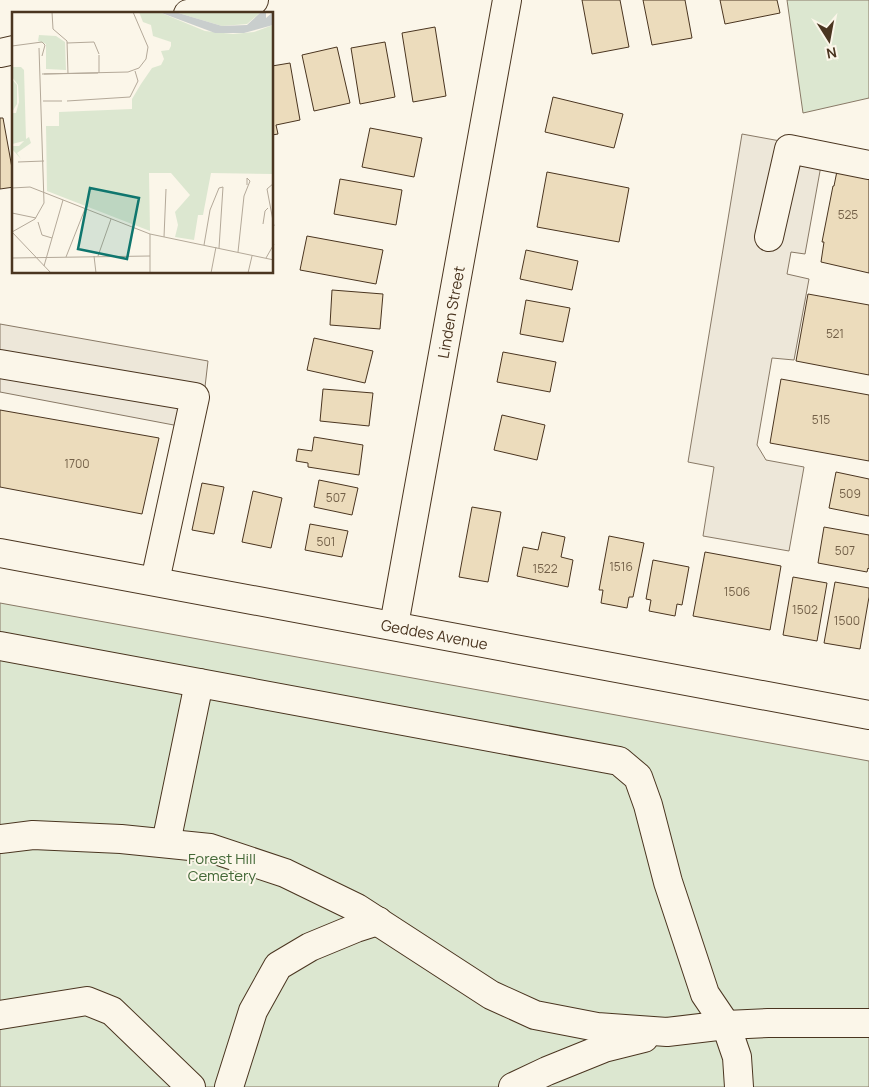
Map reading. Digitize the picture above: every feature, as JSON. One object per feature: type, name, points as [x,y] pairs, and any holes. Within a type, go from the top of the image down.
[{"type":"main road","points":[[197,12],[254,0]]},
{"type":"main road","name":"Linden Street","points":[[394,625],[507,0]]},
{"type":"main road","points":[[769,237],[789,149],[869,165]]},
{"type":"main road","points":[[0,364],[196,398],[154,581]]},
{"type":"main road","name":"Geddes Avenue","points":[[0,553],[869,715]]},
{"type":"main road","points":[[0,646],[620,761],[638,777],[648,805],[668,882],[705,994],[726,1025],[737,1057],[739,1087]]},
{"type":"main road","points":[[166,843],[199,683]]},
{"type":"main road","points":[[0,839],[32,835],[121,839],[210,848],[285,873],[357,908],[491,995],[535,1015],[597,1027],[668,1032]]},
{"type":"main road","points":[[229,1087],[253,1011],[278,966],[310,947],[378,921]]},
{"type":"main road","points":[[0,1015],[87,1002],[112,1011],[191,1087]]},
{"type":"main road","points":[[513,1087],[604,1048],[668,1032],[726,1025],[768,1023],[867,1025]]},
{"type":"green space","points":[[787,0],[869,0],[869,98],[803,113]]},
{"type":"green space","name":"Forest Hill Cemetery","points":[[0,603],[869,761],[869,1087],[0,1087]]},
{"type":"shaded area","points":[[742,134],[824,149],[805,254],[791,252],[787,274],[809,279],[794,360],[772,358],[757,445],[766,460],[804,467],[789,551],[703,536],[714,467],[688,462]]},
{"type":"shaded area","points":[[0,324],[208,361],[200,430],[0,392]]},
{"type":"building","points":[[582,0],[620,0],[629,47],[592,54]]},
{"type":"building","points":[[643,0],[685,0],[692,38],[652,45]]},
{"type":"building","points":[[720,0],[777,0],[780,13],[725,24]]},
{"type":"building","points":[[435,27],[446,96],[413,102],[402,33]]},
{"type":"building","points":[[385,42],[395,97],[360,104],[351,48]]},
{"type":"building","points":[[337,47],[350,103],[314,111],[302,55]]},
{"type":"building","points":[[290,63],[300,120],[276,125],[278,134],[274,135],[274,66]]},
{"type":"building","points":[[553,97],[623,114],[614,148],[545,132]]},
{"type":"building","points":[[0,118],[3,118],[12,168],[12,187],[0,189]]},
{"type":"building","points":[[370,128],[422,138],[414,177],[362,167]]},
{"type":"building","points":[[838,166],[869,170],[869,273],[821,262],[824,242],[822,242]]},
{"type":"building","points":[[547,172],[629,188],[619,242],[537,227]]},
{"type":"building","points":[[340,179],[402,190],[396,225],[334,214]]},
{"type":"building","points":[[307,236],[383,250],[376,284],[300,270]]},
{"type":"building","points":[[526,250],[578,261],[572,290],[520,279]]},
{"type":"building","points":[[332,290],[383,294],[380,329],[330,325]]},
{"type":"building","points":[[808,294],[869,305],[869,375],[796,361]]},
{"type":"building","points":[[526,300],[570,308],[563,342],[520,334]]},
{"type":"building","points":[[314,338],[373,351],[365,383],[307,370]]},
{"type":"building","points":[[503,352],[556,362],[550,392],[497,382]]},
{"type":"building","points":[[781,379],[869,395],[869,461],[770,443]]},
{"type":"building","points":[[323,389],[373,393],[369,426],[320,421]]},
{"type":"building","points":[[0,410],[159,438],[142,514],[0,487]]},
{"type":"building","points":[[502,415],[545,425],[537,460],[494,450]]},
{"type":"building","points":[[314,437],[363,445],[359,475],[308,467],[308,463],[296,461],[298,449],[312,451]]},
{"type":"building","points":[[836,472],[869,479],[869,516],[829,508]]},
{"type":"building","points":[[319,480],[358,488],[352,515],[314,507]]},
{"type":"building","points":[[202,483],[224,487],[214,534],[192,530]]},
{"type":"building","points":[[253,491],[282,498],[271,548],[242,542]]},
{"type":"building","points":[[472,507],[501,512],[488,582],[459,577]]},
{"type":"building","points":[[310,524],[348,531],[342,557],[305,550]]},
{"type":"building","points":[[824,527],[869,535],[869,569],[867,572],[818,563]]},
{"type":"building","points":[[542,532],[565,537],[561,557],[573,560],[568,587],[517,576],[523,547],[538,550]]},
{"type":"building","points":[[609,536],[644,543],[633,597],[629,597],[627,608],[601,603],[603,590],[599,590]]},
{"type":"building","points":[[705,552],[781,566],[770,630],[693,616]]},
{"type":"building","points":[[653,560],[689,567],[682,605],[677,604],[675,616],[649,611],[651,600],[646,599]]},
{"type":"building","points":[[793,577],[827,583],[817,641],[783,635]]},
{"type":"building","points":[[835,582],[869,588],[860,649],[824,643]]}]
